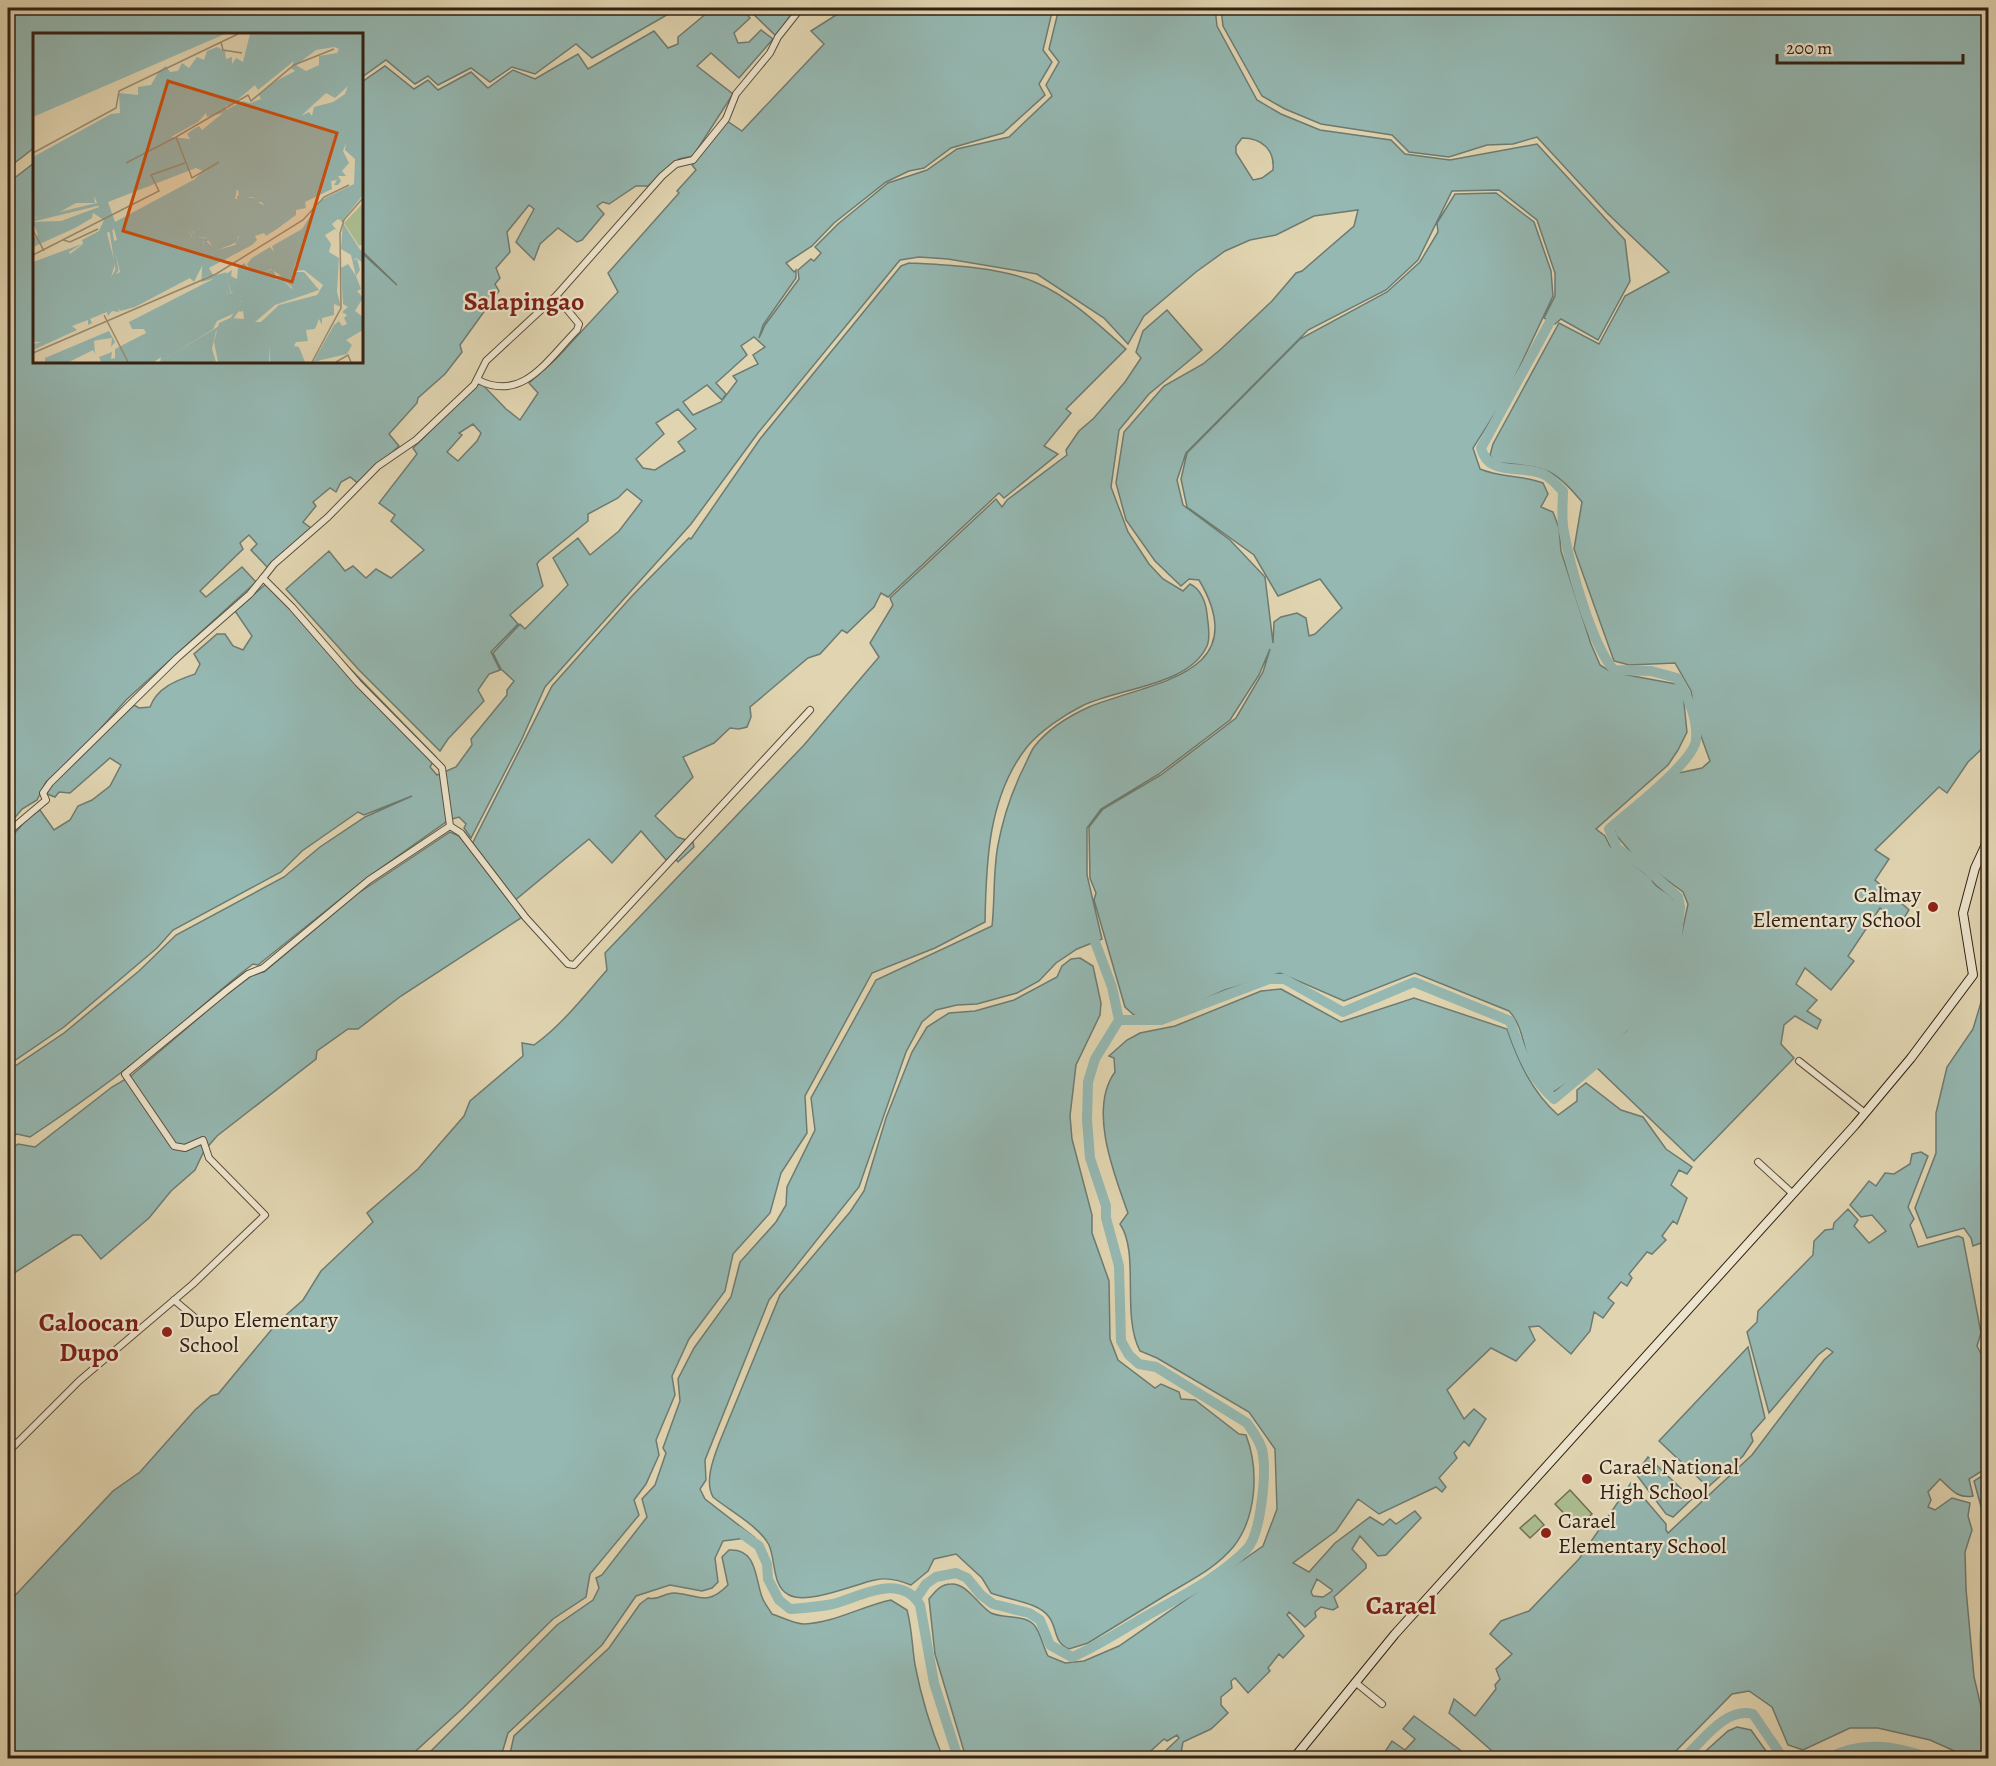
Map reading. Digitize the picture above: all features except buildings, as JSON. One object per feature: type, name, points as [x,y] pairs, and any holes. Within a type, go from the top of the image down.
[{"type":"street","points":[[8,832],[46,800],[43,793],[50,783],[131,702],[250,594],[274,564],[328,517],[378,466],[416,440],[478,380],[486,361],[556,296],[662,176],[676,164],[693,160],[726,119],[736,94],[770,53],[778,37],[801,8]]},
{"type":"street","points":[[478,380],[490,386],[517,386],[534,374],[577,330],[579,324],[556,296]]},
{"type":"street","points":[[263,578],[292,607],[355,679],[444,770],[450,823],[461,833],[526,918],[568,964],[574,965],[810,710]]},
{"type":"street","points":[[8,1452],[79,1381],[174,1300],[265,1214],[221,1172],[207,1155],[203,1140],[180,1149],[174,1146],[125,1074],[225,991],[246,975],[263,968],[369,880],[450,823]]},
{"type":"street","points":[[1294,1758],[1395,1634],[1865,1113],[1911,1058],[1973,975],[1963,913],[1975,868],[1989,840]]},
{"type":"street","points":[[1799,1060],[1865,1113]]},
{"type":"street","points":[[1758,1162],[1792,1194]]},
{"type":"street","points":[[174,1300],[199,1321]]},
{"type":"street","points":[[1355,1682],[1382,1704]]},
{"type":"green space","points":[[1570,1490],[1592,1514],[1577,1527],[1555,1504]]},
{"type":"green space","points":[[1535,1515],[1544,1525],[1530,1538],[1520,1528]]},
{"type":"water","points":[[8,8],[679,8],[592,58],[576,44],[535,74],[512,67],[490,82],[471,68],[438,85],[428,76],[415,84],[386,60],[363,76],[363,33],[33,33],[33,149],[8,168]]},
{"type":"water","points":[[713,8],[741,8],[750,18],[734,33],[738,43],[749,42],[761,30],[773,39],[739,78],[711,53],[697,66],[733,94],[693,156],[679,159],[648,186],[636,186],[609,204],[603,202],[597,206],[604,214],[582,240],[577,242],[558,228],[540,244],[534,260],[516,242],[534,209],[529,205],[507,232],[510,252],[496,268],[500,278],[495,284],[499,291],[460,345],[462,352],[445,374],[418,398],[417,403],[389,434],[399,446],[359,484],[350,477],[341,482],[336,492],[330,488],[313,502],[316,506],[303,522],[311,528],[268,568],[251,550],[257,544],[249,535],[240,543],[243,549],[200,591],[206,597],[242,567],[256,582],[126,700],[84,747],[46,782],[37,800],[22,809],[8,826],[8,183],[33,164],[33,363],[363,363],[363,254],[397,285],[363,252],[363,81],[385,66],[414,89],[428,80],[438,90],[471,72],[488,88],[513,70],[535,79],[578,54],[588,69],[654,31],[668,48],[678,44],[678,37]]},
{"type":"water","points":[[747,8],[796,8],[776,36]]},
{"type":"water","points":[[847,8],[1053,8],[1043,50],[1052,62],[1039,84],[1045,95],[1003,133],[951,148],[924,168],[909,171],[886,182],[834,223],[812,246],[786,263],[794,272],[796,270],[796,278],[763,325],[759,338],[765,325],[799,279],[798,270],[811,259],[814,261],[821,253],[815,247],[838,224],[888,183],[927,170],[957,149],[1009,137],[1052,96],[1046,85],[1059,62],[1049,49],[1059,8],[1215,8],[1217,26],[1257,100],[1281,114],[1320,130],[1391,140],[1405,154],[1450,160],[1537,144],[1625,240],[1630,281],[1598,340],[1561,319],[1555,324],[1544,318],[1555,296],[1555,273],[1537,220],[1499,190],[1452,191],[1418,260],[1386,290],[1308,330],[1186,453],[1177,480],[1183,505],[1230,540],[1265,577],[1273,643],[1274,622],[1281,617],[1297,613],[1306,618],[1309,636],[1315,634],[1342,608],[1320,579],[1278,596],[1254,555],[1187,507],[1181,479],[1187,453],[1300,339],[1387,292],[1420,262],[1438,232],[1437,223],[1455,194],[1496,193],[1534,222],[1551,271],[1553,296],[1506,396],[1473,448],[1480,469],[1543,483],[1548,494],[1541,507],[1553,512],[1559,528],[1561,551],[1600,665],[1611,672],[1676,684],[1683,693],[1687,732],[1678,750],[1668,765],[1596,829],[1605,836],[1610,846],[1674,899],[1677,915],[1670,960],[1665,978],[1653,1000],[1628,1030],[1599,1059],[1552,1093],[1535,1074],[1516,1020],[1509,1011],[1415,973],[1344,1001],[1280,973],[1225,990],[1165,1017],[1144,1019],[1134,1015],[1125,1007],[1094,900],[1096,893],[1090,878],[1089,827],[1103,809],[1161,775],[1236,718],[1263,672],[1270,649],[1259,675],[1230,720],[1159,774],[1101,809],[1087,828],[1087,875],[1102,939],[1077,949],[1056,963],[1039,981],[1017,993],[977,1004],[957,1005],[936,1010],[922,1022],[906,1052],[859,1187],[769,1300],[705,1460],[706,1480],[700,1489],[705,1499],[754,1537],[723,1541],[715,1558],[718,1582],[712,1588],[702,1591],[670,1585],[636,1596],[602,1645],[508,1733],[502,1753],[496,1758],[424,1758],[557,1625],[593,1600],[599,1588],[596,1578],[602,1575],[647,1517],[642,1499],[655,1485],[666,1453],[663,1448],[680,1401],[678,1379],[694,1348],[731,1297],[740,1262],[776,1222],[786,1205],[787,1187],[815,1130],[811,1098],[876,980],[992,926],[995,865],[1000,835],[1012,795],[1034,747],[1052,729],[1089,707],[1165,681],[1188,670],[1205,656],[1214,637],[1213,612],[1199,580],[1189,579],[1181,586],[1155,561],[1126,520],[1116,483],[1124,432],[1164,386],[1203,364],[1221,349],[1272,301],[1296,273],[1302,271],[1354,226],[1358,210],[1314,216],[1276,235],[1250,240],[1225,251],[1144,316],[1128,344],[1104,318],[1037,274],[948,259],[919,257],[900,260],[758,433],[691,524],[545,687],[521,741],[471,838],[464,828],[466,824],[459,817],[449,820],[368,877],[258,965],[253,964],[149,1051],[90,1095],[30,1137],[17,1134],[8,1139],[8,1071],[64,1033],[139,971],[176,935],[284,877],[320,847],[365,817],[412,796],[364,815],[358,812],[302,851],[281,872],[173,930],[157,948],[64,1027],[8,1065],[8,841],[27,819],[40,810],[54,830],[70,820],[78,806],[92,800],[110,786],[121,765],[110,758],[70,793],[59,792],[55,797],[47,794],[52,783],[134,705],[139,708],[150,707],[163,689],[195,674],[200,664],[194,654],[217,634],[225,634],[233,646],[243,650],[252,636],[235,611],[267,583],[436,757],[430,767],[437,775],[456,767],[472,745],[471,739],[507,695],[507,690],[514,681],[501,669],[493,653],[520,624],[525,629],[568,585],[553,558],[578,538],[590,555],[619,531],[642,501],[627,489],[618,498],[588,514],[588,521],[539,561],[537,564],[543,586],[510,615],[518,624],[491,652],[500,670],[489,674],[478,690],[484,701],[448,739],[440,751],[359,670],[286,589],[329,551],[345,571],[353,566],[366,578],[376,569],[391,578],[424,550],[391,521],[395,515],[379,503],[417,454],[413,448],[480,382],[520,420],[538,393],[529,383],[556,359],[618,292],[608,273],[679,193],[677,191],[696,170],[692,165],[727,121],[742,131],[824,44],[811,31]],"holes":[[[1242,138],[1256,140],[1266,146],[1272,157],[1273,170],[1262,178],[1253,180],[1236,153],[1236,146]],[[754,337],[765,347],[753,355],[758,364],[733,376],[737,381],[721,402],[693,415],[683,402],[707,385],[722,400],[726,394],[716,383],[747,355],[741,346]],[[678,409],[696,429],[678,442],[685,451],[655,470],[643,468],[636,459],[664,434],[656,423]],[[473,424],[481,433],[477,441],[458,461],[447,452],[462,435],[459,433]]]},
{"type":"water","points":[[1221,8],[1988,8],[1988,736],[1986,739],[1988,743],[1968,762],[1947,793],[1939,787],[1875,850],[1889,859],[1875,880],[1909,910],[1899,926],[1880,908],[1848,956],[1854,961],[1831,990],[1805,968],[1796,984],[1817,1000],[1807,1011],[1821,1020],[1817,1029],[1795,1016],[1784,1025],[1781,1044],[1794,1058],[1694,1161],[1595,1066],[1635,1034],[1675,965],[1688,904],[1683,892],[1633,855],[1616,835],[1614,829],[1674,774],[1702,768],[1710,761],[1697,725],[1691,691],[1675,663],[1629,665],[1614,661],[1574,549],[1582,502],[1571,489],[1562,480],[1544,470],[1494,462],[1490,455],[1493,444],[1559,323],[1599,344],[1625,296],[1669,272],[1607,213],[1537,137],[1513,144],[1487,145],[1449,157],[1409,152],[1392,135],[1321,124],[1285,109],[1262,96],[1223,26]]},
{"type":"water","points":[[909,263],[992,270],[1037,283],[1073,304],[1126,349],[1066,409],[1071,413],[1044,446],[1058,454],[1004,498],[999,493],[888,597],[881,593],[874,607],[847,633],[842,630],[820,654],[808,658],[750,707],[751,717],[747,727],[730,728],[714,743],[683,757],[693,777],[655,816],[677,837],[693,842],[694,847],[678,862],[673,856],[667,861],[641,831],[612,863],[589,839],[513,902],[521,918],[401,996],[358,1029],[348,1029],[317,1051],[316,1059],[217,1136],[204,1151],[195,1170],[171,1191],[149,1218],[101,1259],[81,1235],[73,1235],[8,1277],[8,1152],[18,1144],[35,1147],[112,1087],[131,1076],[250,974],[264,972],[357,894],[450,832],[459,836],[470,848],[552,686],[632,596],[689,538],[691,539],[760,439],[901,266]]},
{"type":"water","points":[[1167,310],[1202,350],[1149,394],[1119,430],[1111,487],[1128,532],[1149,564],[1163,579],[1183,591],[1190,584],[1200,593],[1207,614],[1209,635],[1207,646],[1198,659],[1185,670],[1169,678],[1082,706],[1053,724],[1032,741],[1014,766],[997,808],[988,854],[985,922],[935,948],[872,973],[805,1096],[807,1133],[781,1173],[770,1213],[733,1254],[725,1291],[689,1339],[672,1376],[675,1395],[656,1440],[659,1455],[646,1484],[634,1500],[639,1515],[590,1574],[586,1597],[553,1619],[463,1708],[408,1758],[8,1758],[8,1603],[113,1491],[140,1472],[195,1410],[211,1396],[218,1394],[277,1323],[303,1300],[321,1271],[373,1222],[367,1213],[418,1169],[464,1116],[470,1101],[523,1056],[522,1043],[534,1045],[572,1010],[607,970],[605,953],[804,745],[879,657],[870,643],[893,605],[890,598],[996,499],[1002,507],[1007,500],[1067,455],[1066,450],[1079,431],[1094,418],[1125,382],[1141,358],[1136,352],[1143,331]]},
{"type":"water","points":[[1080,958],[1093,966],[1101,1003],[1100,1015],[1076,1065],[1070,1116],[1072,1139],[1092,1215],[1092,1233],[1109,1281],[1110,1339],[1118,1360],[1155,1388],[1161,1384],[1179,1392],[1181,1399],[1195,1400],[1239,1434],[1246,1435],[1253,1462],[1254,1492],[1242,1534],[1220,1560],[1204,1572],[1088,1643],[1069,1649],[1060,1643],[1052,1622],[1044,1612],[1031,1605],[991,1593],[982,1578],[956,1554],[934,1559],[928,1571],[911,1585],[880,1579],[819,1596],[789,1595],[777,1580],[771,1551],[764,1538],[751,1525],[713,1497],[709,1484],[718,1447],[780,1295],[850,1212],[864,1191],[886,1118],[912,1052],[927,1027],[949,1013],[975,1011],[1014,1000],[1057,977],[1062,966],[1071,959]]},
{"type":"water","points":[[1988,979],[1988,1251],[1981,1243],[1973,1246],[1964,1228],[1927,1238],[1915,1208],[1936,1153],[1936,1113],[1947,1067],[1973,1029]]},
{"type":"water","points":[[1281,989],[1341,1022],[1414,998],[1507,1029],[1533,1086],[1558,1115],[1577,1101],[1577,1090],[1586,1083],[1621,1110],[1643,1117],[1666,1149],[1692,1167],[1687,1174],[1679,1170],[1671,1185],[1687,1198],[1677,1224],[1673,1221],[1662,1236],[1666,1240],[1652,1254],[1647,1252],[1629,1274],[1632,1278],[1627,1286],[1621,1282],[1608,1298],[1614,1303],[1603,1318],[1594,1312],[1590,1331],[1571,1354],[1539,1326],[1529,1327],[1535,1340],[1516,1361],[1491,1348],[1447,1390],[1464,1419],[1474,1409],[1486,1419],[1469,1446],[1464,1441],[1454,1453],[1457,1458],[1439,1478],[1446,1487],[1442,1492],[1436,1487],[1379,1514],[1358,1499],[1336,1531],[1293,1563],[1309,1572],[1335,1543],[1370,1517],[1383,1525],[1390,1519],[1396,1524],[1415,1511],[1421,1518],[1386,1555],[1378,1556],[1360,1536],[1352,1549],[1366,1564],[1366,1568],[1334,1597],[1338,1607],[1333,1610],[1321,1607],[1315,1612],[1316,1617],[1305,1627],[1289,1612],[1287,1615],[1304,1636],[1283,1658],[1279,1654],[1268,1668],[1270,1671],[1248,1693],[1235,1678],[1231,1681],[1232,1688],[1221,1697],[1221,1705],[1228,1713],[1211,1729],[1183,1742],[1180,1758],[1158,1758],[1179,1738],[1177,1735],[1167,1741],[1164,1739],[1143,1758],[966,1758],[935,1654],[929,1599],[941,1587],[947,1584],[957,1585],[991,1613],[1031,1622],[1037,1629],[1048,1656],[1065,1663],[1084,1661],[1119,1646],[1263,1546],[1277,1509],[1275,1449],[1249,1412],[1157,1358],[1140,1351],[1132,1320],[1129,1251],[1126,1236],[1120,1224],[1128,1213],[1116,1180],[1106,1142],[1104,1123],[1107,1087],[1115,1072],[1114,1058],[1109,1056],[1127,1040],[1140,1033],[1175,1026],[1261,991]],"holes":[[[1317,1579],[1332,1590],[1323,1597],[1313,1596],[1311,1592]]]},
{"type":"water","points":[[1921,1152],[1928,1156],[1908,1207],[1914,1219],[1910,1225],[1918,1247],[1958,1236],[1963,1238],[1981,1333],[1977,1346],[1988,1367],[1988,1467],[1969,1479],[1973,1496],[1958,1495],[1940,1479],[1928,1492],[1931,1500],[1928,1507],[1935,1510],[1952,1498],[1970,1503],[1968,1516],[1972,1530],[1965,1552],[1966,1589],[1974,1677],[1982,1711],[1988,1725],[1988,1758],[1970,1758],[1930,1740],[1878,1728],[1850,1728],[1803,1750],[1788,1745],[1772,1707],[1749,1691],[1732,1694],[1669,1758],[1500,1758],[1449,1713],[1454,1699],[1475,1716],[1496,1689],[1495,1685],[1500,1679],[1496,1669],[1512,1654],[1490,1634],[1501,1621],[1529,1611],[1579,1559],[1631,1483],[1666,1524],[1668,1533],[1752,1455],[1824,1360],[1833,1352],[1827,1348],[1818,1355],[1769,1413],[1747,1332],[1757,1322],[1758,1311],[1813,1255],[1814,1241],[1825,1230],[1833,1229],[1834,1223],[1848,1209],[1858,1220],[1854,1226],[1869,1243],[1886,1231],[1872,1215],[1861,1217],[1850,1205],[1869,1181],[1876,1186],[1885,1173],[1894,1174],[1910,1164],[1912,1154]]},
{"type":"water","points":[[1988,1274],[1988,1321],[1981,1282]]},
{"type":"water","points":[[1748,1347],[1765,1418],[1751,1434],[1753,1441],[1743,1456],[1708,1487],[1659,1441]]},
{"type":"water","points":[[1648,1457],[1692,1499],[1673,1517],[1666,1514],[1636,1474]]},
{"type":"water","points":[[1988,1472],[1988,1532],[1974,1481]]},
{"type":"water","points":[[729,1550],[745,1554],[750,1559],[763,1599],[772,1614],[792,1622],[804,1624],[826,1621],[891,1600],[907,1610],[920,1689],[943,1758],[509,1758],[514,1736],[609,1648],[640,1604],[648,1598],[671,1593],[708,1598],[728,1585],[722,1557]]},
{"type":"water","points":[[1414,1716],[1471,1758],[1381,1758],[1392,1741],[1405,1750],[1415,1739],[1403,1729]]},
{"type":"water","points":[[1737,1727],[1751,1730],[1771,1758],[1698,1758],[1728,1731]]},
{"type":"waterway","points":[[1119,1020],[1161,1020],[1269,979],[1284,979],[1343,1012],[1414,982],[1510,1021],[1532,1073],[1554,1099],[1630,1035],[1664,985],[1675,956],[1680,907],[1678,897],[1647,869],[1617,848],[1609,829],[1644,800],[1684,761],[1696,740],[1691,708],[1677,678],[1651,671],[1614,670],[1606,659],[1590,625],[1571,565],[1563,527],[1563,491],[1545,475],[1528,470],[1508,469],[1491,463],[1481,448],[1557,309]]},
{"type":"waterway","points":[[916,1599],[926,1584],[936,1577],[956,1573],[967,1578],[981,1595],[993,1604],[1029,1613],[1040,1620],[1050,1645],[1072,1657],[1104,1641],[1208,1580],[1247,1549],[1256,1531],[1263,1490],[1263,1455],[1259,1442],[1247,1423],[1156,1367],[1139,1364],[1129,1355],[1121,1341],[1119,1266],[1106,1218],[1106,1206],[1090,1158],[1087,1120],[1088,1082],[1095,1059],[1119,1020],[1112,987],[1091,931]]},
{"type":"waterway","points":[[738,1531],[759,1546],[767,1564],[768,1579],[779,1600],[790,1609],[833,1604],[879,1589],[891,1588],[912,1595],[920,1605],[934,1683],[958,1758]]},
{"type":"waterway","points":[[1988,1609],[1984,1642],[1988,1676]]},
{"type":"waterway","points":[[1684,1758],[1724,1720],[1743,1713],[1753,1714],[1783,1758]]},
{"type":"waterway","points":[[1829,1758],[1841,1752],[1866,1747],[1904,1750],[1929,1758]]},
{"type":"place","name":"Calmay Elementary School","points":[[1933,907]]},
{"type":"place","name":"Dupo Elementary School","points":[[167,1332]]},
{"type":"place","name":"Carael National High School","points":[[1587,1479]]},
{"type":"place","name":"Carael Elementary School","points":[[1546,1533]]},
{"type":"district","name":"Salapingao","points":[[524,301]]},
{"type":"district","name":"Caloocan Dupo","points":[[89,1337]]},
{"type":"district","name":"Carael","points":[[1401,1605]]}]
